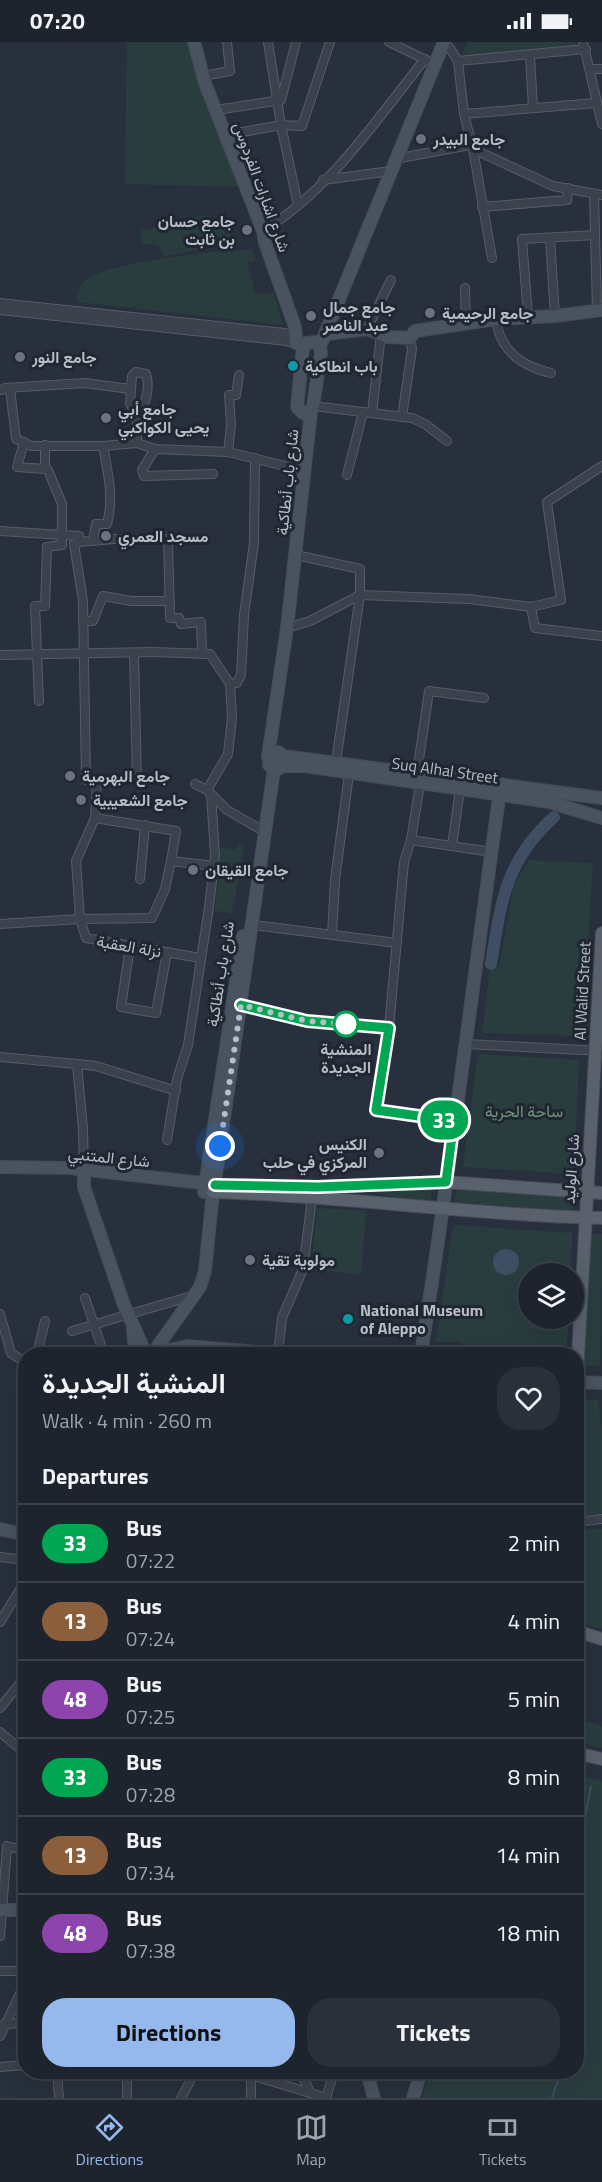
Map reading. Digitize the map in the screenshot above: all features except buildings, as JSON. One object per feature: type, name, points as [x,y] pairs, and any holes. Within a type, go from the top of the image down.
[{"type":"main road","name":"شارع اشارات الفردوس","points":[[194,42],[203,76],[263,231],[265,243],[308,341]]},
{"type":"main road","points":[[312,408],[303,413],[297,407],[308,341],[393,165],[430,62],[449,44]]},
{"type":"main road","points":[[308,341],[366,329],[381,334],[410,338],[415,331],[496,319],[600,311]]},
{"type":"main road","name":"شارع باب أنطاكية","points":[[209,1188],[241,1005],[276,763],[273,735],[312,408],[321,353],[308,341]]},
{"type":"main road","name":"Suq Alhal Street","points":[[276,763],[336,762],[418,778],[500,789],[602,798]]},
{"type":"main road","name":"شارع باب أنطاكية","points":[[209,1188],[260,829],[276,763]]},
{"type":"main road","name":"Suq Alhal Street","points":[[276,763],[349,774],[418,778],[460,789],[500,789],[565,805],[602,818]]},
{"type":"main road","points":[[423,1347],[467,1044],[500,789]]},
{"type":"main road","name":"Al Walid Street","points":[[599,1051],[602,933]]},
{"type":"main road","name":"شارع الوليد","points":[[585,1218],[599,1051]]},
{"type":"main road","name":"شارع المتنبي","points":[[0,1167],[84,1169],[209,1188],[442,1211],[602,1218]]},
{"type":"main road","points":[[84,1169],[84,1187],[130,1319],[146,1347]]},
{"type":"main road","points":[[84,1187],[91,1180],[103,1179],[209,1188],[446,1182],[602,1193]]},
{"type":"main road","points":[[155,1347],[196,1295],[205,1271],[209,1188]]},
{"type":"main road","points":[[578,1347],[585,1218]]},
{"type":"main road","points":[[130,1319],[134,1347]]},
{"type":"main road","points":[[584,1384],[602,1383]]},
{"type":"main road","points":[[0,1529],[18,1533]]},
{"type":"main road","points":[[584,1633],[602,1639]]},
{"type":"main road","points":[[584,1755],[602,1759]]},
{"type":"main road","points":[[1,1910],[18,1910]]},
{"type":"main road","points":[[369,2079],[374,2098]]},
{"type":"main road","points":[[413,2098],[419,2079]]},
{"type":"street","points":[[203,76],[230,71],[227,42]]},
{"type":"street","points":[[267,42],[280,125],[298,205]]},
{"type":"street","points":[[216,110],[281,100],[296,42]]},
{"type":"street","points":[[226,135],[280,125],[302,126],[330,42]]},
{"type":"street","points":[[263,231],[284,218],[355,150],[430,62],[389,42]]},
{"type":"street","points":[[449,44],[458,61],[464,114],[492,258]]},
{"type":"street","points":[[458,61],[530,56],[584,46],[602,124]]},
{"type":"street","points":[[530,56],[533,108]]},
{"type":"street","points":[[591,69],[602,69]]},
{"type":"street","points":[[464,114],[596,103]]},
{"type":"street","points":[[323,180],[472,147],[529,177],[598,194],[596,235],[600,311]]},
{"type":"street","points":[[482,207],[567,200],[568,188]]},
{"type":"street","points":[[528,316],[522,239],[596,235]]},
{"type":"street","points":[[550,239],[555,316]]},
{"type":"street","points":[[366,329],[391,280]]},
{"type":"street","points":[[465,288],[466,324]]},
{"type":"street","points":[[0,303],[308,341]]},
{"type":"street","points":[[0,310],[308,341]]},
{"type":"street","points":[[496,319],[501,342],[516,358],[531,368],[551,373]]},
{"type":"street","points":[[347,476],[367,412],[381,334]]},
{"type":"street","points":[[402,417],[412,349],[410,338]]},
{"type":"street","points":[[133,373],[146,374],[145,403],[137,407],[129,403],[133,373]]},
{"type":"street","points":[[228,452],[231,425],[229,395],[236,394],[239,375]]},
{"type":"street","points":[[0,389],[85,383],[130,389]]},
{"type":"street","points":[[0,389],[10,389],[16,439],[31,446],[104,446],[137,443],[155,449],[228,452],[305,471]]},
{"type":"street","points":[[137,407],[137,443]]},
{"type":"street","points":[[312,408],[402,417],[425,424],[447,441]]},
{"type":"street","points":[[24,442],[17,467],[48,470],[62,504],[62,540]]},
{"type":"street","points":[[45,446],[45,469]]},
{"type":"street","points":[[93,540],[96,524],[107,524],[109,513],[111,481],[104,446]]},
{"type":"street","points":[[155,449],[142,470],[144,476],[213,474]]},
{"type":"street","points":[[230,684],[237,683],[241,675],[244,615],[254,543],[255,458]]},
{"type":"street","points":[[287,628],[310,621],[360,595],[469,599],[531,607],[561,600],[547,502],[602,466]]},
{"type":"street","points":[[0,531],[62,540]]},
{"type":"street","points":[[39,701],[35,606],[45,606],[46,547],[79,536],[77,543],[83,621],[86,780]]},
{"type":"street","points":[[77,543],[93,540],[168,539],[170,618],[179,618],[181,624],[201,622],[202,654]]},
{"type":"street","points":[[296,555],[360,568],[360,595],[336,762]]},
{"type":"street","points":[[83,621],[93,621],[103,596],[130,601],[170,601]]},
{"type":"street","points":[[531,607],[535,628],[602,636]]},
{"type":"street","points":[[134,653],[137,781]]},
{"type":"street","points":[[0,655],[210,654],[230,684],[232,726],[228,754],[209,792],[214,866],[188,1045],[167,1140]]},
{"type":"street","points":[[454,1121],[376,1110],[389,1028],[404,862],[411,840],[429,691],[484,698]]},
{"type":"street","points":[[332,935],[335,880],[349,774]]},
{"type":"street","points":[[95,818],[176,831],[165,889],[152,918],[80,919],[76,861],[95,818],[97,780]]},
{"type":"street","points":[[195,784],[209,792],[227,810],[260,829]]},
{"type":"street","points":[[452,846],[460,789]]},
{"type":"street","points":[[140,879],[145,825]]},
{"type":"street","points":[[411,840],[492,852]]},
{"type":"street","points":[[171,861],[214,866]]},
{"type":"street","name":"نزلة العقبة","points":[[0,924],[80,919],[86,938],[200,958]]},
{"type":"street","points":[[253,925],[397,944]]},
{"type":"street","points":[[130,946],[121,1007],[156,1013],[167,952]]},
{"type":"street","points":[[241,1005],[307,1021],[389,1028]]},
{"type":"street","points":[[467,1044],[599,1051]]},
{"type":"street","points":[[0,1057],[96,1066],[176,1091]]},
{"type":"street","points":[[77,1064],[84,1169]]},
{"type":"street","points":[[280,1347],[282,1318],[303,1269],[312,1198]]},
{"type":"street","points":[[72,1331],[94,1323],[130,1319],[196,1295]]},
{"type":"street","points":[[85,1298],[102,1347]]},
{"type":"street","points":[[0,1314],[11,1353]]},
{"type":"street","points":[[39,1347],[45,1321]]},
{"type":"street","points":[[0,1350],[18,1358]]},
{"type":"street","points":[[584,1521],[602,1519]]},
{"type":"street","points":[[0,1557],[18,1559]]},
{"type":"street","points":[[0,1622],[18,1593]]},
{"type":"street","points":[[0,1708],[18,1687]]},
{"type":"street","points":[[0,1732],[18,1747]]},
{"type":"street","points":[[0,1936],[4,1845]]},
{"type":"street","points":[[0,1971],[18,1971]]},
{"type":"street","points":[[0,2036],[18,1997]]},
{"type":"street","points":[[4,2024],[18,2023]]},
{"type":"street","points":[[0,2067],[18,2066]]},
{"type":"street","points":[[58,2079],[59,2098]]},
{"type":"street","points":[[127,2079],[127,2098]]},
{"type":"street","points":[[181,2098],[191,2079]]},
{"type":"street","points":[[251,2079],[251,2098]]},
{"type":"street","points":[[269,2079],[326,2098],[332,2079]]},
{"type":"street","points":[[304,2079],[311,2093]]},
{"type":"green space","points":[[127,42],[190,42],[242,187],[125,184]]},
{"type":"green space","points":[[468,42],[576,42],[576,44],[574,48],[466,57],[462,53]]},
{"type":"green space","points":[[205,215],[229,225],[232,243],[165,256],[158,245],[142,243],[140,231]]},
{"type":"green space","points":[[251,249],[255,254],[254,261],[247,262],[255,293],[274,293],[283,325],[78,302],[78,293],[82,284],[93,276],[112,269],[188,255]]},
{"type":"green space","points":[[240,844],[244,847],[232,913],[215,911],[221,847],[234,850]]},
{"type":"green space","points":[[529,860],[593,863],[582,1036],[482,1033],[490,968],[499,967],[514,885]]},
{"type":"green space","name":"ساحة الحرية","points":[[478,1054],[579,1060],[574,1174],[463,1167]]},
{"type":"green space","points":[[432,1186],[430,1203],[368,1192]]},
{"type":"green space","points":[[456,1188],[575,1196],[574,1211],[455,1202]]},
{"type":"green space","points":[[317,1208],[366,1211],[361,1275],[311,1269]]},
{"type":"green space","points":[[453,1225],[572,1233],[571,1263],[518,1263],[518,1329],[568,1329],[567,1347],[462,1347],[462,1342],[436,1342]]},
{"type":"green space","points":[[589,1234],[602,1234],[600,1366],[584,1365]]},
{"type":"green space","points":[[584,1400],[598,1400],[602,1433],[602,1513],[584,1515]]},
{"type":"green space","points":[[602,1529],[602,1629],[584,1624],[584,1530]]},
{"type":"green space","points":[[584,1721],[602,1726],[602,1748],[584,1743]]},
{"type":"green space","points":[[584,1776],[602,1781],[602,2098],[422,2098],[428,2079],[584,2079]]},
{"type":"water","points":[[501,1250],[511,1250],[518,1257],[518,1267],[511,1274],[501,1274],[494,1267],[494,1257]]},
{"type":"waterway","points":[[491,964],[502,902],[515,866],[538,833],[554,817]]},
{"type":"waterway","points":[[584,1822],[591,1786]]},
{"type":"waterway","points":[[552,2098],[559,2079]]},
{"type":"bus line","name":"33","points":[[215,1185],[318,1187],[446,1182],[454,1121],[376,1110],[389,1028],[307,1021],[241,1005]]},
{"type":"place","name":"جامع البيدر","points":[[421,139]]},
{"type":"place","name":"جامع حسان بن ثابت","points":[[247,230]]},
{"type":"place","name":"جامع الرحيمية","points":[[430,313]]},
{"type":"place","name":"جامع جمال عبد الناصر","points":[[311,316]]},
{"type":"place","name":"جامع النور","points":[[20,357]]},
{"type":"place","name":"باب انطاكية","points":[[293,366]]},
{"type":"place","name":"جامع أبي يحيى الكواكبي","points":[[106,418]]},
{"type":"place","name":"مسجد العمري","points":[[106,536]]},
{"type":"place","name":"جامع البهرمية","points":[[70,776]]},
{"type":"place","name":"جامع الشعيبية","points":[[81,800]]},
{"type":"place","name":"جامع القيقان","points":[[193,870]]},
{"type":"place","name":"المنشية الجديدة","points":[[346,1024]]},
{"type":"place","name":"الكنيس المركزي في حلب","points":[[379,1153]]},
{"type":"place","name":"مولوية تقية","points":[[250,1260]]},
{"type":"place","name":"National Museum of Aleppo","points":[[348,1319]]},
{"type":"route","points":[[220,1146],[241,1005],[307,1021],[348,1024],[346,1024]]}]
